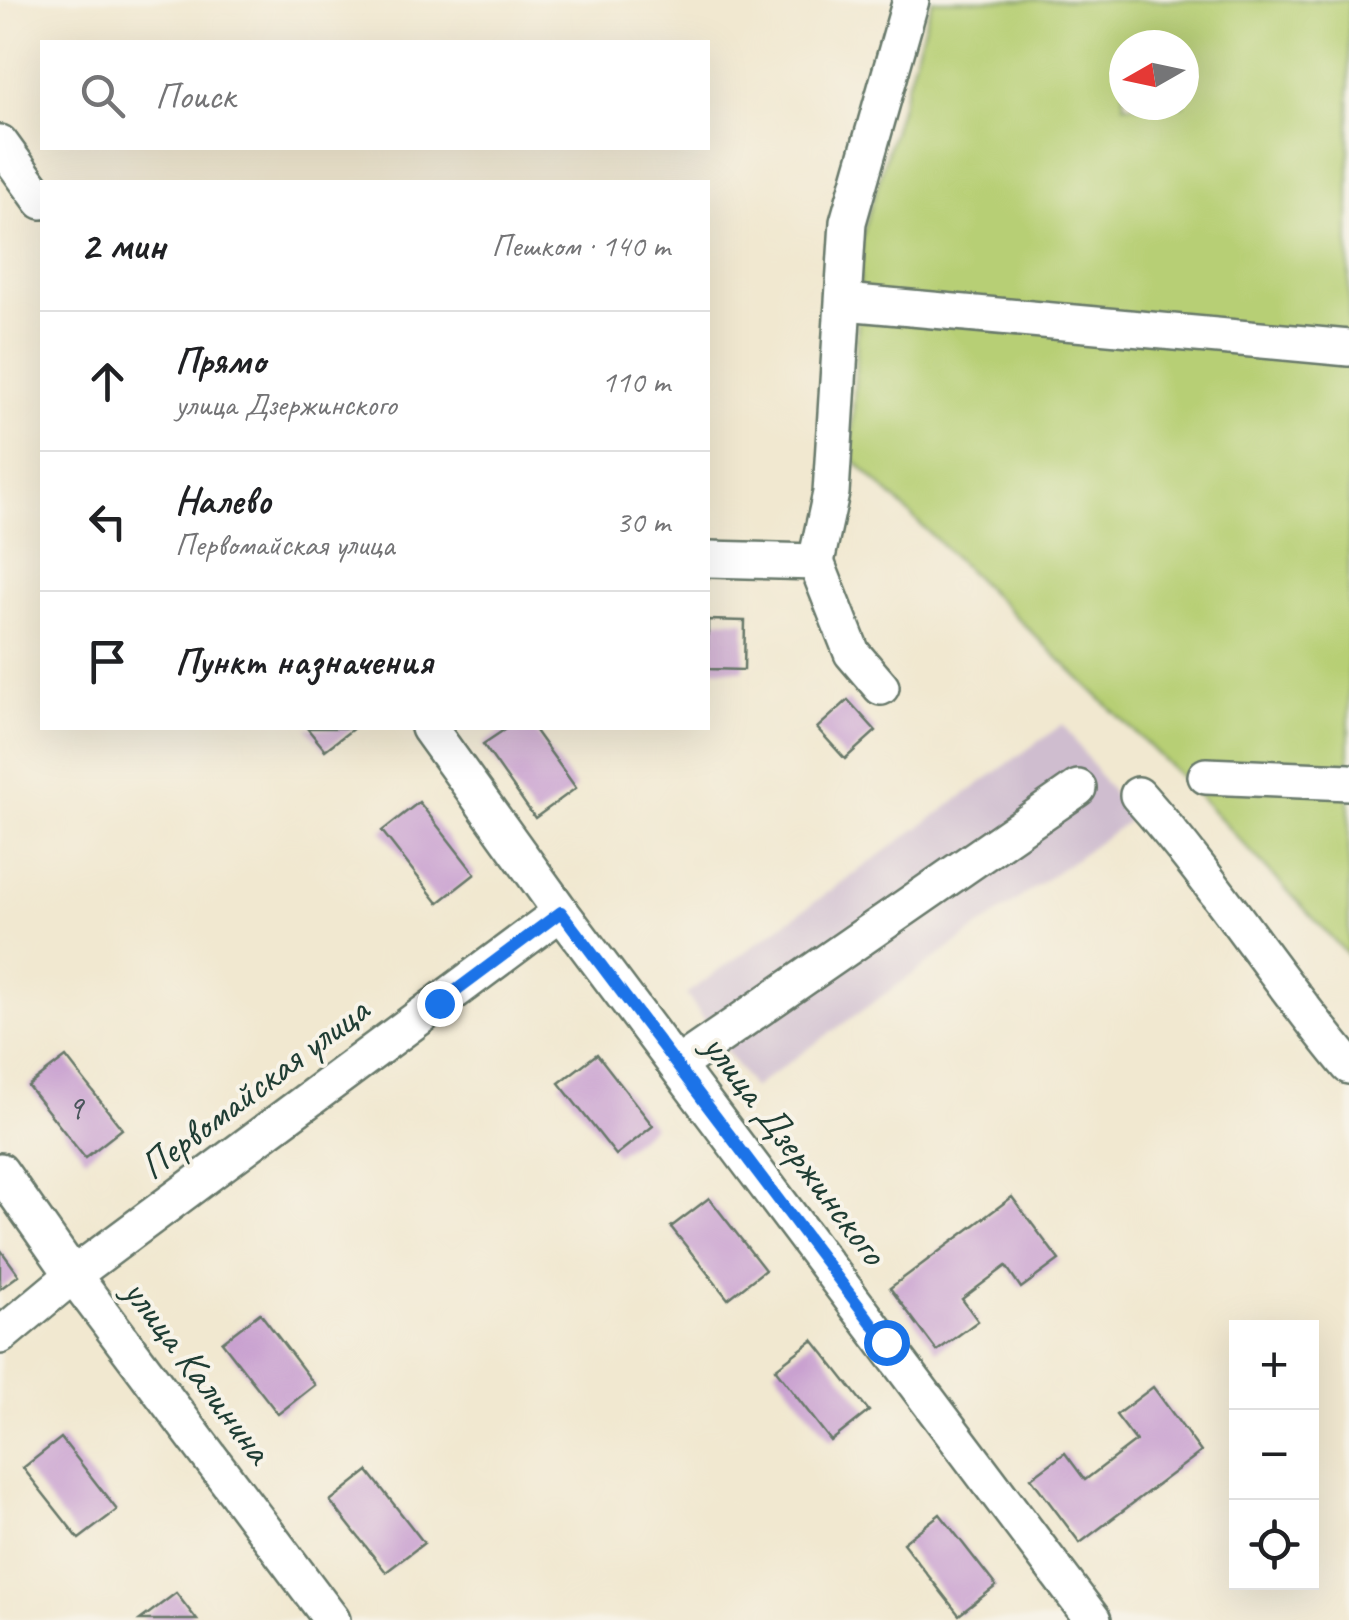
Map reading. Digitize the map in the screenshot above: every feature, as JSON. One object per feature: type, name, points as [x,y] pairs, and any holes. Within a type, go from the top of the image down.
[{"type":"street","points":[[881,687],[852,653],[816,562],[831,493],[848,222],[911,0]]},
{"type":"street","points":[[0,144],[40,197]]},
{"type":"street","points":[[845,302],[1349,348]]},
{"type":"street","points":[[710,559],[816,562]]},
{"type":"street","name":"улица Дзержинского","points":[[430,730],[561,912],[1094,1620]]},
{"type":"street","points":[[1206,776],[1349,782]]},
{"type":"street","points":[[679,1064],[1078,788]]},
{"type":"street","points":[[1138,796],[1195,859],[1286,990],[1349,1066]]},
{"type":"street","name":"Первомайская улица","points":[[0,1336],[73,1276],[561,912]]},
{"type":"street","name":"улица Калинина","points":[[0,1171],[73,1276],[332,1620]]},
{"type":"shaded area","points":[[1063,724],[1131,819],[753,1088],[686,994]]},
{"type":"green space","points":[[932,0],[1349,0],[1349,956],[1176,772],[851,457],[862,237]]},
{"type":"building","points":[[710,620],[745,621],[744,670],[710,669]]},
{"type":"building","points":[[848,700],[876,731],[845,759],[817,728]]},
{"type":"building","points":[[309,730],[351,730],[325,750]]},
{"type":"building","points":[[504,730],[534,730],[576,788],[535,818],[483,744]]},
{"type":"building","points":[[419,802],[475,874],[438,903],[382,831]]},
{"type":"building","points":[[597,1054],[653,1126],[616,1155],[559,1083]]},
{"type":"building","points":[[66,1057],[122,1129],[85,1158],[28,1086]]},
{"type":"building","points":[[1012,1197],[1059,1260],[1021,1288],[1006,1266],[962,1299],[978,1321],[937,1351],[890,1288]]},
{"type":"building","points":[[709,1198],[765,1270],[728,1299],[671,1227]]},
{"type":"building","points":[[0,1249],[19,1275],[0,1289]]},
{"type":"building","points":[[260,1313],[315,1385],[278,1414],[222,1342]]},
{"type":"building","points":[[813,1340],[869,1411],[831,1441],[775,1369]]},
{"type":"building","points":[[1153,1387],[1201,1452],[1080,1543],[1031,1478],[1065,1453],[1085,1480],[1136,1441],[1116,1415]]},
{"type":"building","points":[[61,1438],[117,1510],[79,1539],[23,1468]]},
{"type":"building","points":[[368,1471],[424,1543],[386,1572],[330,1501]]},
{"type":"building","points":[[940,1514],[996,1586],[959,1615],[903,1543]]},
{"type":"building","points":[[176,1593],[197,1620],[140,1620]]},
{"type":"route","points":[[439,1003],[561,912],[886,1342]]}]
